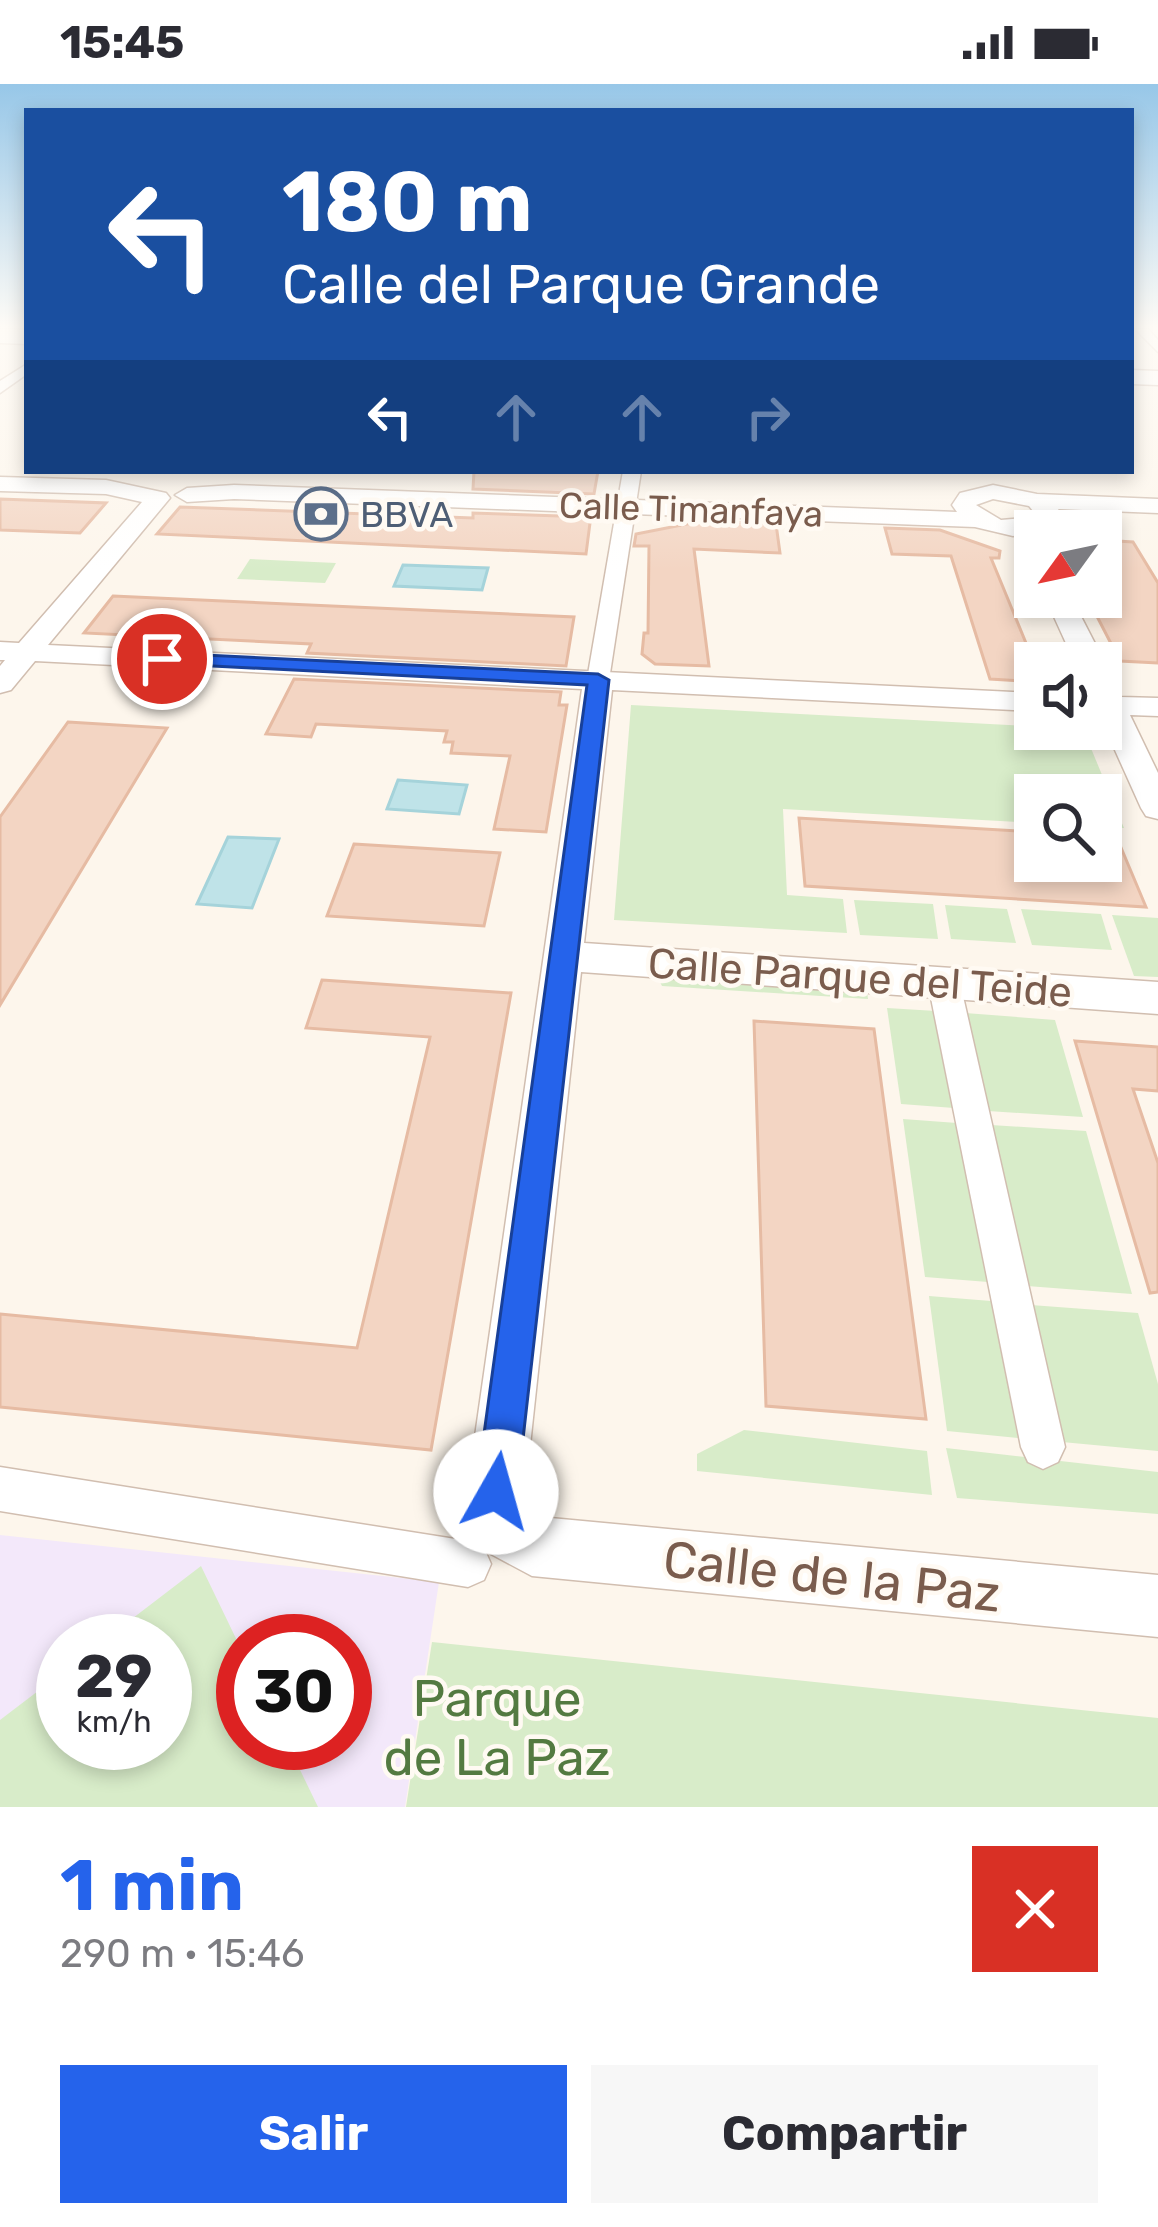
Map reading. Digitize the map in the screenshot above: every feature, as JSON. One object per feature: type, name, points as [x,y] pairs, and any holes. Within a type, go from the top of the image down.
[{"type":"street","points":[[188,495],[213,480],[210,474]]},
{"type":"street","name":"Calle Timanfaya","points":[[296,474],[974,509]]},
{"type":"street","points":[[974,509],[1005,482],[1025,510]]},
{"type":"street","points":[[0,484],[151,488]]},
{"type":"street","points":[[0,684],[13,652],[151,488]]},
{"type":"street","name":"Calle Timanfaya","points":[[151,488],[188,495],[630,488]]},
{"type":"street","points":[[489,1548],[561,956],[598,680],[630,488]]},
{"type":"street","points":[[1122,512],[1158,506]]},
{"type":"street","points":[[974,509],[1014,519]]},
{"type":"street","points":[[1122,526],[1158,526]]},
{"type":"street","points":[[13,652],[1014,701]]},
{"type":"street","points":[[1122,702],[1158,707]]},
{"type":"street","points":[[1122,735],[1158,808]]},
{"type":"street","name":"Calle Parque del Teide","points":[[561,956],[1158,998]]},
{"type":"street","points":[[944,983],[1043,1447]]},
{"type":"street","name":"Calle de la Paz","points":[[0,1489],[489,1548],[532,1546],[1158,1606]]},
{"type":"shaded area","points":[[0,1535],[439,1582],[405,1807],[0,1807]]},
{"type":"green space","points":[[250,559],[336,563],[325,583],[237,579]]},
{"type":"green space","points":[[631,705],[1014,725],[1014,750],[1092,750],[1102,774],[1014,774],[1014,822],[783,809],[787,895],[843,899],[847,933],[614,920]]},
{"type":"green space","points":[[854,900],[933,904],[938,939],[860,935]]},
{"type":"green space","points":[[945,905],[1007,909],[1016,943],[951,939]]},
{"type":"green space","points":[[1021,909],[1101,914],[1112,950],[1032,945]]},
{"type":"green space","points":[[1112,915],[1158,918],[1158,977],[1134,976]]},
{"type":"green space","points":[[654,970],[866,983],[868,999],[662,986]]},
{"type":"green space","points":[[887,1008],[936,1011],[954,1108],[901,1104]]},
{"type":"green space","points":[[965,1013],[1055,1020],[1083,1117],[988,1111]]},
{"type":"green space","points":[[903,1119],[957,1123],[988,1282],[925,1277]]},
{"type":"green space","points":[[991,1125],[1086,1131],[1132,1294],[1027,1286]]},
{"type":"green space","points":[[929,1296],[991,1301],[1018,1438],[947,1431]]},
{"type":"green space","points":[[1031,1305],[1138,1313],[1158,1384],[1158,1451],[1062,1442]]},
{"type":"green space","points":[[744,1430],[927,1451],[932,1495],[697,1471],[697,1454]]},
{"type":"green space","points":[[946,1448],[1158,1472],[1158,1514],[957,1498]]},
{"type":"green space","points":[[201,1566],[224,1614],[216,1614],[216,1770],[300,1770],[318,1807],[0,1807],[0,1720],[36,1693],[36,1770],[192,1770],[192,1614],[138,1614]]},
{"type":"green space","name":"Parque de La Paz","points":[[432,1642],[1158,1718],[1158,1807],[406,1807]]},
{"type":"water","points":[[403,565],[488,568],[482,590],[394,586]]},
{"type":"water","points":[[398,780],[467,785],[459,814],[387,809]]},
{"type":"water","points":[[228,837],[279,839],[252,908],[197,904]]},
{"type":"building","points":[[474,474],[597,474],[594,494],[473,489]]},
{"type":"building","points":[[0,499],[106,503],[80,533],[0,530]]},
{"type":"building","points":[[180,507],[473,518],[473,513],[589,517],[590,523],[586,554],[157,534]]},
{"type":"building","points":[[702,521],[776,524],[780,553],[694,549],[709,666],[655,664],[642,654],[644,633],[648,633],[649,546],[634,546],[636,534]]},
{"type":"building","points":[[885,528],[940,530],[1000,551],[999,558],[991,558],[1026,642],[1014,642],[1014,681],[990,679],[951,556],[892,554]]},
{"type":"building","points":[[1122,541],[1133,542],[1158,583],[1158,663],[1122,661],[1122,642],[1110,642],[1098,618],[1122,618]]},
{"type":"building","points":[[113,596],[574,617],[566,666],[307,653],[311,644],[84,633]]},
{"type":"building","points":[[294,679],[561,692],[559,705],[567,705],[546,832],[494,829],[510,756],[451,753],[453,742],[444,742],[447,731],[316,724],[311,737],[266,734]]},
{"type":"building","points":[[68,722],[167,728],[0,1005],[0,817]]},
{"type":"building","points":[[799,818],[1014,831],[1014,882],[1122,882],[1122,850],[1146,907],[805,886]]},
{"type":"building","points":[[354,844],[500,853],[484,926],[327,916]]},
{"type":"building","points":[[322,980],[511,993],[431,1450],[0,1407],[0,1314],[357,1348],[430,1037],[306,1028]]},
{"type":"building","points":[[754,1021],[874,1029],[926,1419],[766,1406]]},
{"type":"building","points":[[1075,1041],[1158,1047],[1158,1091],[1133,1089],[1158,1163],[1158,1292],[1150,1293]]},
{"type":"place","name":"BBVA","points":[[321,514]]},
{"type":"route","points":[[162,659],[598,680],[496,1492]]}]
